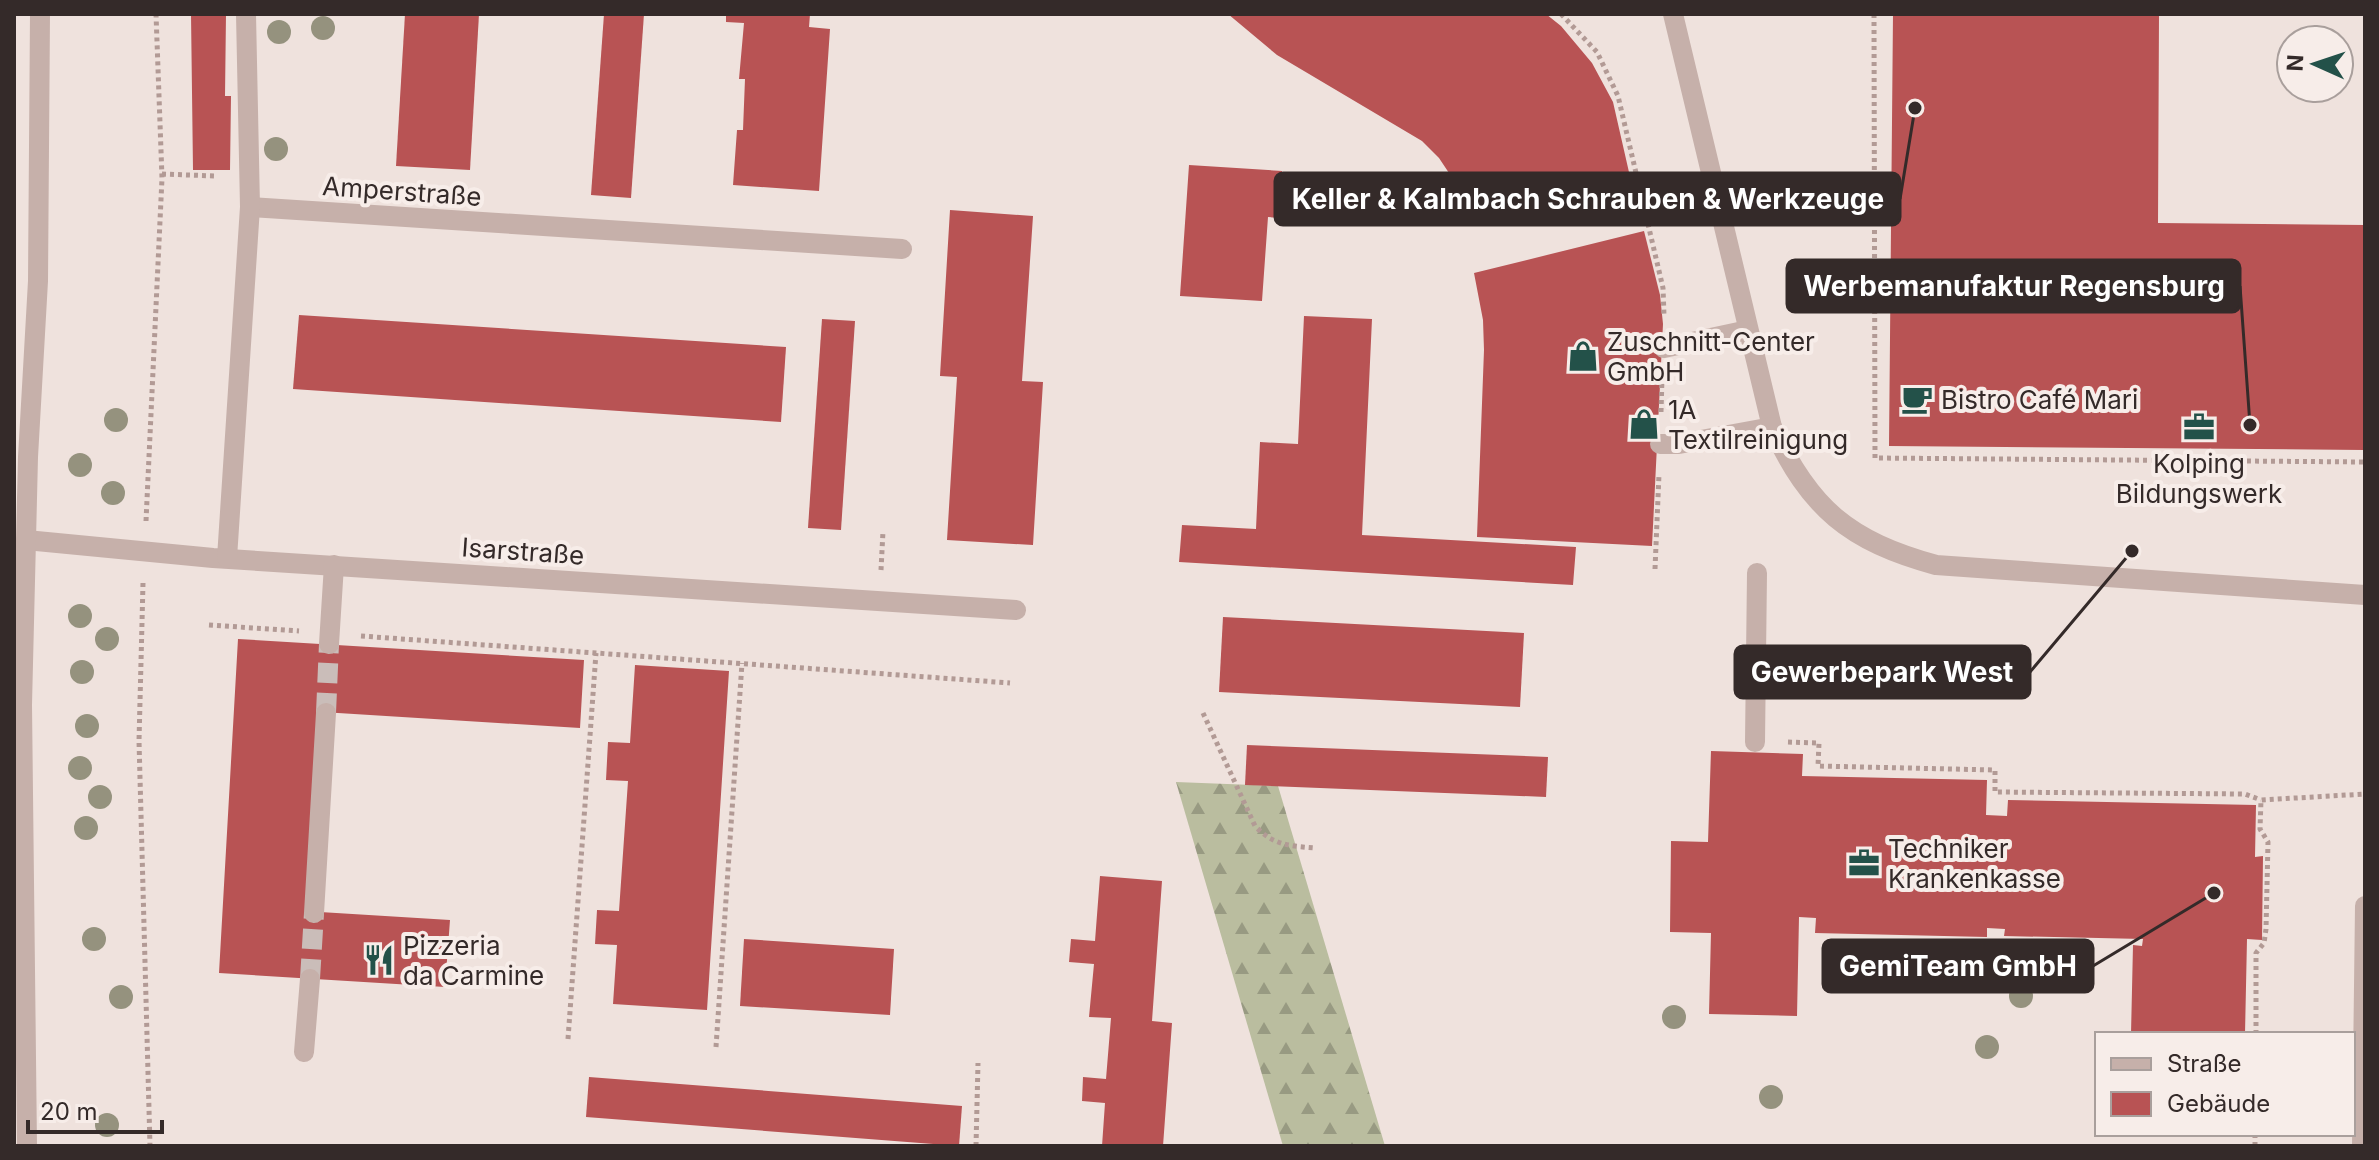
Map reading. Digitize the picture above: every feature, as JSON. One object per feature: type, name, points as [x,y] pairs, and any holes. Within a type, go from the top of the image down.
[{"type":"street","points":[[27,1146],[22,705],[38,281],[40,14]]},
{"type":"street","points":[[227,558],[250,207],[246,14]]},
{"type":"street","points":[[1673,14],[1772,427],[1789,463],[1821,507],[1855,534],[1888,552],[1936,565],[2365,595]]},
{"type":"street","name":"Amperstraße","points":[[250,207],[902,249]]},
{"type":"street","points":[[1664,348],[1748,330]]},
{"type":"street","points":[[1660,444],[1679,444],[1772,427]]},
{"type":"street","name":"Isarstraße","points":[[26,540],[227,558],[1016,610]]},
{"type":"street","points":[[330,639],[334,565]]},
{"type":"street","points":[[1755,742],[1757,573]]},
{"type":"street","points":[[314,913],[326,713]]},
{"type":"street","points":[[2362,1146],[2365,906]]},
{"type":"street","points":[[304,1052],[310,979]]},
{"type":"path","points":[[1561,14],[1597,52],[1618,96],[1663,288],[1664,348],[1655,569]]},
{"type":"path","points":[[1874,14],[1875,458],[2365,462]]},
{"type":"path","points":[[162,174],[249,178]]},
{"type":"path","points":[[209,625],[330,639],[596,653],[1010,683]]},
{"type":"path","points":[[568,1039],[596,653]]},
{"type":"path","points":[[716,1047],[742,663]]},
{"type":"path","points":[[1203,713],[1255,826],[1267,839],[1283,846],[1315,848]]},
{"type":"path","points":[[1755,742],[1819,743],[1818,766],[1995,770],[1995,792],[2245,794],[2261,800],[2365,794]]},
{"type":"path","points":[[2256,1032],[2256,953],[2264,943],[2268,842],[2260,829],[2261,800]]},
{"type":"path","points":[[976,1146],[978,1063]]},
{"type":"green space","points":[[1176,782],[1278,786],[1385,1146],[1283,1146]]},
{"type":"building","points":[[191,14],[226,14],[225,96],[231,96],[230,170],[193,170]]},
{"type":"building","points":[[405,14],[479,14],[470,170],[396,166]]},
{"type":"building","points":[[604,14],[644,14],[631,198],[591,195]]},
{"type":"building","points":[[726,14],[810,14],[809,27],[830,29],[819,191],[733,185],[737,130],[743,130],[745,79],[739,79],[744,23],[726,22]]},
{"type":"building","points":[[1228,14],[1546,14],[1561,26],[1592,63],[1613,102],[1631,181],[1464,222],[1451,176],[1422,141],[1277,55]]},
{"type":"building","points":[[1893,14],[2159,14],[2158,223],[2365,225],[2365,450],[1889,446]]},
{"type":"building","points":[[1189,165],[1282,171],[1279,218],[1268,217],[1262,301],[1180,296]]},
{"type":"building","points":[[950,210],[1033,216],[1022,381],[1043,382],[1033,545],[947,540],[957,377],[940,376]]},
{"type":"building","points":[[1644,231],[1660,295],[1663,324],[1652,546],[1477,537],[1484,350],[1483,320],[1474,273]]},
{"type":"building","points":[[299,315],[786,347],[781,422],[293,389]]},
{"type":"building","points":[[1304,316],[1372,319],[1362,535],[1576,547],[1573,585],[1179,562],[1182,525],[1256,529],[1260,442],[1298,444]]},
{"type":"building","points":[[822,319],[855,321],[841,530],[808,528]]},
{"type":"building","points":[[1223,617],[1524,633],[1520,707],[1219,692]]},
{"type":"building","points":[[238,639],[584,660],[580,728],[322,712],[320,912],[450,920],[445,987],[219,973]]},
{"type":"building","points":[[635,665],[729,671],[707,1010],[613,1004],[617,945],[595,944],[597,910],[619,911],[628,781],[606,780],[608,742],[630,743]]},
{"type":"building","points":[[1247,745],[1548,757],[1546,797],[1245,785]]},
{"type":"building","points":[[1711,751],[1803,754],[1802,776],[1987,780],[1986,815],[2007,816],[2008,800],[2256,805],[2255,857],[2263,856],[2262,940],[2247,939],[2245,1032],[2131,1032],[2133,945],[2142,946],[2143,939],[2004,936],[2005,929],[1987,928],[1987,937],[1815,933],[1816,918],[1799,917],[1797,1016],[1709,1014],[1711,933],[1670,932],[1671,841],[1708,842]]},
{"type":"building","points":[[1100,876],[1162,881],[1152,1021],[1172,1023],[1163,1146],[1102,1146],[1105,1103],[1082,1101],[1083,1077],[1106,1079],[1111,1018],[1089,1017],[1094,964],[1069,962],[1071,939],[1095,941]]},
{"type":"building","points":[[744,939],[894,949],[890,1015],[740,1006]]},
{"type":"building","points":[[589,1077],[962,1106],[959,1146],[586,1117]]},
{"type":"tunnel","points":[[326,713],[329,644]]},
{"type":"tunnel","points":[[310,979],[314,913]]},
{"type":"place","name":"Keller & Kalmbach Schrauben & Werkzeuge","points":[[1915,108]]},
{"type":"place","name":"Zuschnitt-Center GmbH","points":[[1583,356]]},
{"type":"place","name":"Bistro Café Mari","points":[[1917,399]]},
{"type":"place","name":"1A Textilreinigung","points":[[1644,424]]},
{"type":"place","name":"Werbemanufaktur Regensburg","points":[[2250,425]]},
{"type":"place","name":"Kolping Bildungswerk","points":[[2199,427]]},
{"type":"place","name":"Gewerbepark West","points":[[2132,551]]},
{"type":"place","name":"Techniker Krankenkasse","points":[[1864,863]]},
{"type":"place","name":"GemiTeam GmbH","points":[[2214,893]]},
{"type":"place","name":"Pizzeria da Carmine","points":[[379,960]]}]
